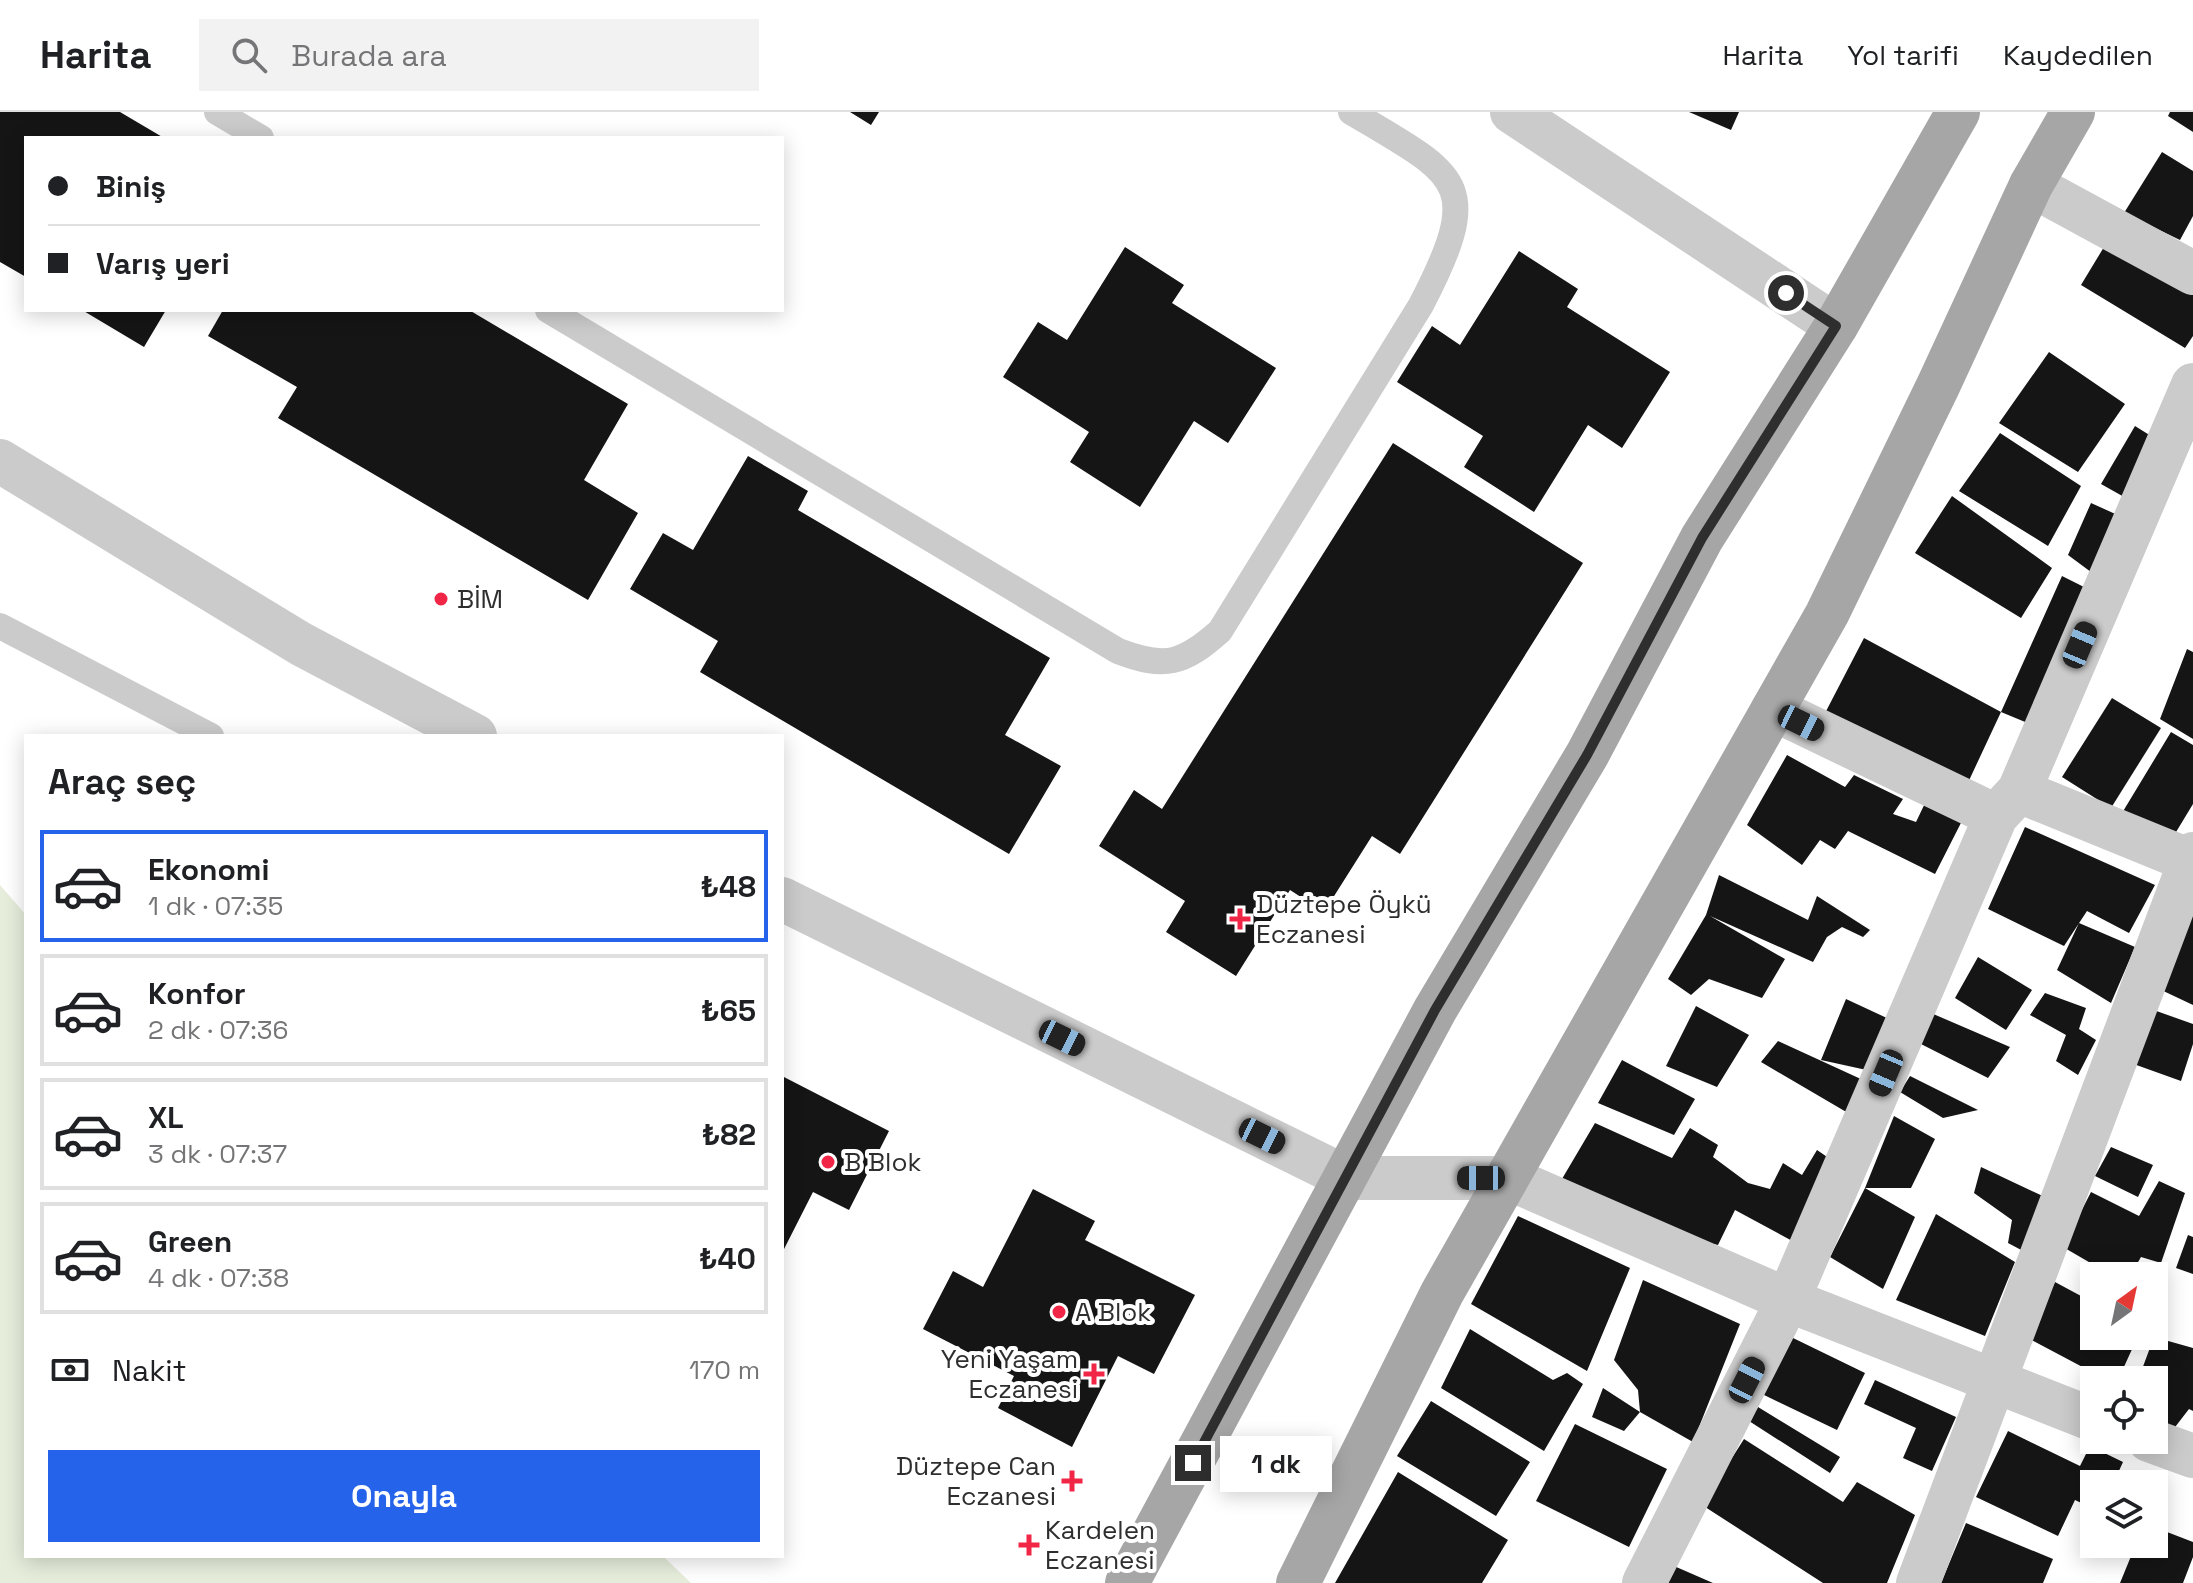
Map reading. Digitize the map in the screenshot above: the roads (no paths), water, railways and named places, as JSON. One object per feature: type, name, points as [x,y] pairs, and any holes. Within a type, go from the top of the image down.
[{"type":"main road","points":[[1127,1583],[1435,1010],[1587,755],[1702,538],[1836,326],[1958,112]]},
{"type":"main road","points":[[1298,1583],[1442,1293],[1827,614],[2031,185],[2073,112]]},
{"type":"street","points":[[1512,112],[1836,326]]},
{"type":"street","points":[[2031,185],[2193,273]]},
{"type":"street","points":[[1644,1583],[1788,1300],[2193,385]]},
{"type":"street","points":[[0,461],[301,644],[471,734]]},
{"type":"street","points":[[1773,709],[2007,804],[2192,859],[1918,1583]]},
{"type":"street","points":[[784,900],[1347,1178],[1508,1178],[1788,1300],[2080,1415]]},
{"type":"street","points":[[2168,1447],[2193,1456]]},
{"type":"lane","points":[[217,112],[258,136]]},
{"type":"lane","points":[[551,312],[1118,651],[1150,663],[1193,655],[1220,631],[1421,305],[1448,253],[1458,211],[1450,182],[1426,157],[1351,112]]},
{"type":"lane","points":[[0,626],[207,734]]},
{"type":"place","name":"BİM","points":[[441,599]]},
{"type":"place","name":"Düztepe Öykü Eczanesi","points":[[1240,919]]},
{"type":"place","name":"B Blok","points":[[828,1162]]},
{"type":"place","name":"A Blok","points":[[1059,1312]]},
{"type":"place","name":"Yeni Yaşam Eczanesi","points":[[1094,1374]]},
{"type":"place","name":"Düztepe Can Eczanesi","points":[[1072,1481]]},
{"type":"place","name":"Kardelen Eczanesi","points":[[1029,1545]]}]
